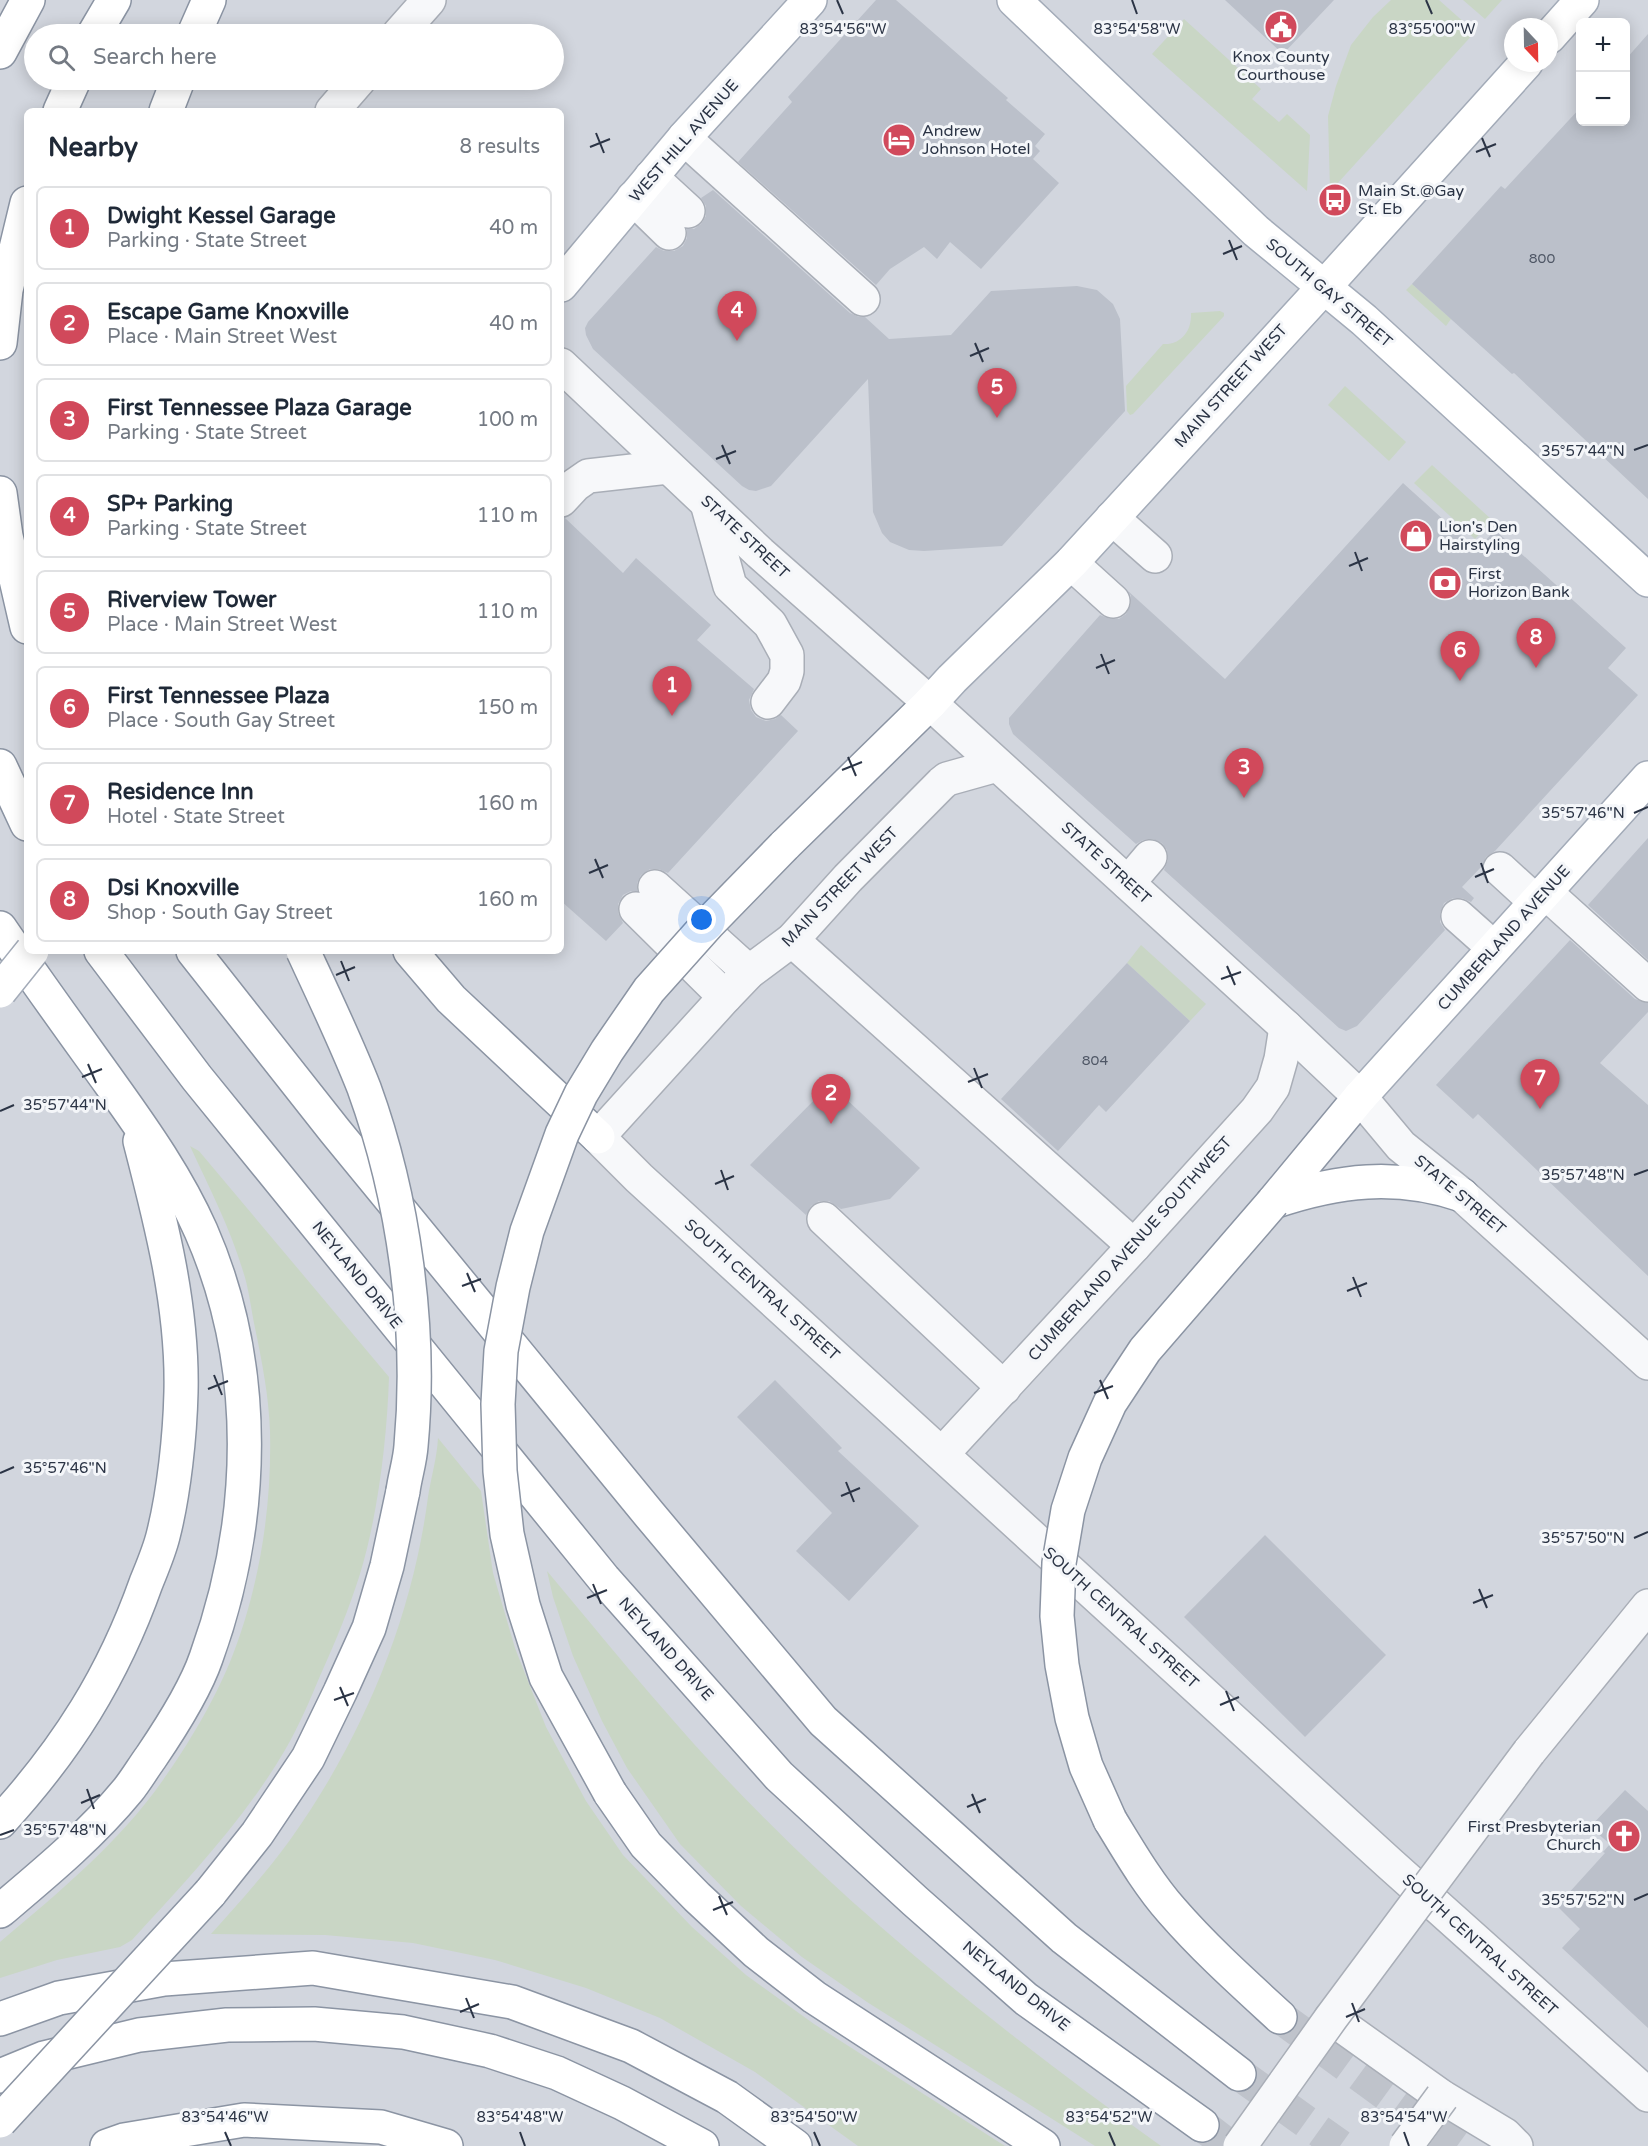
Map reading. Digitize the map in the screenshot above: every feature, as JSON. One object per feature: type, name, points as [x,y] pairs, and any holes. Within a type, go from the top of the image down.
[{"type":"main road","points":[[0,52],[28,0]]},
{"type":"main road","points":[[100,24],[114,0]]},
{"type":"main road","points":[[199,24],[209,0]]},
{"type":"main road","name":"WEST HILL AVENUE","points":[[564,281],[684,138],[810,0]]},
{"type":"main road","name":"SOUTH GAY STREET","points":[[1014,0],[1256,231],[1325,286],[1648,580]]},
{"type":"main road","points":[[1558,27],[1582,0]]},
{"type":"main road","name":"MAIN STREET WEST","points":[[1043,2146],[814,1997],[756,1952],[646,1845],[610,1793],[546,1677],[523,1605],[507,1534],[500,1471],[498,1404],[501,1351],[513,1287],[527,1231],[562,1134],[581,1094],[649,990],[708,924],[784,846],[1071,563],[1518,72]]},
{"type":"main road","points":[[61,108],[69,90]]},
{"type":"main road","points":[[167,108],[173,90]]},
{"type":"main road","points":[[176,108],[180,90]]},
{"type":"main road","points":[[0,342],[6,290],[24,215]]},
{"type":"main road","points":[[0,494],[6,536],[24,614]]},
{"type":"main road","points":[[0,766],[24,818]]},
{"type":"main road","name":"CUMBERLAND AVENUE","points":[[1280,2017],[1211,1953],[1170,1910],[1110,1820],[1086,1766],[1072,1718],[1062,1665],[1057,1616],[1059,1563],[1068,1510],[1085,1458],[1110,1403],[1145,1350],[1360,1097],[1648,778]]},
{"type":"main road","points":[[0,928],[134,1116],[171,1173],[201,1231],[225,1296],[239,1358],[245,1431],[241,1511],[230,1577],[205,1660],[171,1728],[129,1789],[82,1840],[0,1911]]},
{"type":"main road","points":[[0,991],[30,954]]},
{"type":"main road","name":"NEYLAND DRIVE","points":[[102,954],[197,1078],[604,1579],[779,1776],[1026,1999],[1202,2125]]},
{"type":"main road","points":[[195,954],[357,1158],[823,1721],[1064,1938],[1239,2074]]},
{"type":"main road","points":[[0,2121],[210,1893],[257,1834],[308,1758],[369,1628],[387,1566],[411,1447],[413,1363],[411,1308],[394,1192],[364,1088],[304,954]]},
{"type":"main road","points":[[413,954],[451,999],[598,1137]]},
{"type":"main road","points":[[0,1822],[31,1788],[74,1732],[104,1682],[135,1614],[163,1536],[176,1460],[181,1391],[177,1316],[163,1229],[134,1116]]},
{"type":"main road","points":[[1273,1202],[1338,1184],[1380,1182],[1437,1187],[1462,1195]]},
{"type":"main road","points":[[0,2019],[59,1998],[164,1979],[313,1968],[512,2002],[632,2046],[727,2097],[795,2146]]},
{"type":"main road","points":[[0,2076],[44,2058],[139,2035],[216,2027],[314,2024],[404,2032],[490,2051],[557,2073],[622,2103],[702,2146]]},
{"type":"main road","points":[[107,2146],[124,2140],[244,2120],[381,2127],[446,2146]]},
{"type":"street","points":[[408,24],[429,0]]},
{"type":"street","points":[[335,108],[350,90]]},
{"type":"street","points":[[684,138],[863,299]]},
{"type":"street","points":[[642,187],[679,222]]},
{"type":"street","name":"STATE STREET","points":[[564,368],[760,553],[930,703],[1286,1027],[1360,1097],[1401,1146],[1462,1195],[1648,1363]]},
{"type":"street","points":[[564,497],[575,486],[574,472],[668,466]]},
{"type":"street","points":[[707,502],[730,586],[770,624],[788,655],[787,670],[783,681],[768,702]]},
{"type":"street","points":[[1112,518],[1155,556]]},
{"type":"street","points":[[1071,563],[1113,601]]},
{"type":"street","name":"MAIN STREET WEST","points":[[598,1137],[724,997],[749,972],[792,940],[942,783],[947,779],[997,765]]},
{"type":"street","points":[[1128,883],[1150,857]]},
{"type":"street","points":[[1500,869],[1541,897],[1648,985]]},
{"type":"street","points":[[724,997],[646,898],[749,972]]},
{"type":"street","points":[[1458,916],[1494,948]]},
{"type":"street","points":[[792,940],[1134,1246]]},
{"type":"street","name":"CUMBERLAND AVENUE SOUTHWEST","points":[[942,1455],[1249,1119],[1273,1087],[1281,1059],[1286,1027]]},
{"type":"street","name":"SOUTH CENTRAL STREET","points":[[598,1137],[639,1178],[1414,1886],[1648,2095]]},
{"type":"street","points":[[824,1219],[1004,1388]]},
{"type":"street","points":[[1240,2146],[1331,2018],[1529,1752],[1577,1690],[1648,1606]]},
{"type":"street","points":[[1331,2018],[1442,2097],[1505,2135],[1515,2146]]},
{"type":"street","points":[[1406,2146],[1442,2097]]},
{"type":"shaded area","points":[[0,0],[1648,0],[1648,2146],[0,2146]]},
{"type":"green space","points":[[1391,0],[1439,0],[1475,32],[1330,190],[1328,116],[1336,86],[1351,45],[1373,17]]},
{"type":"green space","points":[[1463,0],[1502,0],[1485,19]]},
{"type":"green space","points":[[1184,19],[1261,89],[1252,99],[1279,122],[1287,114],[1310,135],[1307,191],[1152,54]]},
{"type":"green space","points":[[1412,284],[1451,319],[1446,326],[1406,290]]},
{"type":"green space","points":[[1220,311],[1224,313],[1224,316],[1130,415],[1127,411],[1126,386],[1163,344],[1175,342],[1184,336],[1190,326],[1191,313]]},
{"type":"green space","points":[[1345,386],[1406,442],[1389,461],[1328,405]]},
{"type":"green space","points":[[1432,465],[1492,520],[1475,539],[1414,483]]},
{"type":"green space","points":[[1141,945],[1206,1004],[1190,1021],[1127,963]]},
{"type":"green space","points":[[190,1146],[199,1151],[389,1377],[384,1451],[372,1527],[360,1574],[346,1613],[300,1722],[269,1776],[214,1849],[132,1940],[120,1947],[57,1960],[0,1978],[0,1942],[107,1846],[146,1803],[182,1752],[224,1677],[240,1635],[256,1578],[269,1490],[269,1418],[265,1380],[248,1292],[238,1255],[226,1223]]},
{"type":"green space","points":[[438,1438],[481,1491],[493,1573],[515,1648],[546,1727],[586,1801],[623,1855],[692,1927],[746,1975],[814,2024],[1005,2146],[858,2146],[755,2072],[660,2018],[586,1988],[495,1960],[413,1943],[325,1935],[211,1934],[290,1840],[340,1761],[361,1720],[380,1677],[410,1588]]},
{"type":"green space","points":[[547,1571],[693,1743],[766,1820],[819,1871],[873,1920],[985,2014],[1161,2146],[1095,2146],[867,2002],[802,1957],[741,1906],[680,1844],[627,1768],[602,1721],[573,1656],[553,1597]]},
{"type":"building","name":"Andrew Johnson Hotel","points":[[876,0],[896,0],[1008,98],[1006,100],[1045,134],[1035,146],[1040,151],[1033,159],[1059,183],[981,269],[950,242],[937,259],[924,247],[890,269],[876,285],[738,162],[792,102],[788,97]]},
{"type":"building","name":"Knox County Courthouse","points":[[1225,0],[1334,0],[1283,54]]},
{"type":"building","points":[[1648,34],[1648,499],[1514,373],[1512,374],[1412,284],[1501,186],[1505,189],[1576,112],[1576,126],[1630,126],[1630,54]]},
{"type":"building","points":[[713,190],[850,313],[865,317],[889,339],[951,335],[991,291],[1077,286],[1097,290],[1113,304],[1120,319],[1125,411],[1002,546],[909,550],[890,542],[882,533],[873,512],[868,379],[771,486],[756,491],[749,490],[593,349],[585,328],[656,247],[664,251],[674,251],[683,246],[687,238],[687,229],[694,229],[706,216],[706,206],[701,198]]},
{"type":"building","points":[[1403,483],[1477,550],[1495,530],[1626,648],[1608,668],[1638,695],[1495,851],[1486,857],[1482,866],[1462,887],[1474,898],[1471,902],[1462,898],[1453,898],[1444,903],[1440,913],[1440,922],[1445,930],[1357,1026],[1346,1031],[1339,1028],[1164,870],[1168,860],[1167,850],[1162,843],[1153,839],[1143,840],[1136,844],[1013,734],[1009,718],[1100,615],[1110,619],[1119,619],[1126,614],[1131,604],[1128,591],[1225,679]]},
{"type":"building","points":[[564,518],[623,573],[636,558],[711,625],[697,640],[754,689],[749,700],[751,710],[756,717],[766,721],[781,715],[798,731],[668,873],[659,869],[650,869],[641,875],[637,883],[637,891],[623,895],[618,904],[618,913],[623,923],[606,941],[564,904]]},
{"type":"building","points":[[1648,838],[1648,960],[1588,905]]},
{"type":"building","points":[[1570,940],[1635,999],[1648,1003],[1648,1012],[1600,1063],[1648,1105],[1648,1276],[1478,1114],[1473,1119],[1436,1085]]},
{"type":"building","points":[[1127,963],[1190,1021],[1106,1112],[1099,1105],[1058,1151],[1001,1099]]},
{"type":"building","points":[[830,1084],[920,1168],[890,1199],[841,1209],[829,1201],[819,1201],[811,1206],[806,1215],[750,1165]]},
{"type":"building","points":[[775,1380],[842,1448],[838,1451],[919,1526],[849,1601],[796,1551],[832,1513],[737,1417]]},
{"type":"building","points":[[1265,1535],[1386,1655],[1305,1737],[1184,1617]]},
{"type":"building","points":[[1625,1790],[1648,1811],[1648,2028],[1562,1948],[1580,1929],[1557,1906],[1605,1853],[1603,1852],[1610,1844],[1590,1827]]},
{"type":"tunnel","points":[[1280,2017],[1457,2146]]},
{"type":"tunnel","points":[[1239,2074],[1340,2146]]},
{"type":"tunnel","points":[[1202,2125],[1229,2146]]},
{"type":"place","name":"Knox County Courthouse","points":[[1281,27]]},
{"type":"place","name":"Andrew Johnson Hotel","points":[[899,140]]},
{"type":"place","name":"Main St.@Gay St. Eb","points":[[1335,200]]},
{"type":"place","name":"SP+ Parking","points":[[737,341]]},
{"type":"place","name":"Riverview Tower","points":[[997,418]]},
{"type":"place","name":"Lion's Den Hairstyling","points":[[1416,536]]},
{"type":"place","name":"First Horizon Bank","points":[[1445,583]]},
{"type":"place","name":"Dsi Knoxville","points":[[1536,668]]},
{"type":"place","name":"First Tennessee Plaza","points":[[1460,681]]},
{"type":"place","name":"Dwight Kessel Garage","points":[[672,716]]},
{"type":"place","name":"First Tennessee Plaza Garage","points":[[1244,798]]},
{"type":"place","name":"Residence Inn","points":[[1540,1109]]},
{"type":"place","name":"Escape Game Knoxville","points":[[831,1124]]},
{"type":"place","name":"First Presbyterian Church","points":[[1624,1836]]}]
